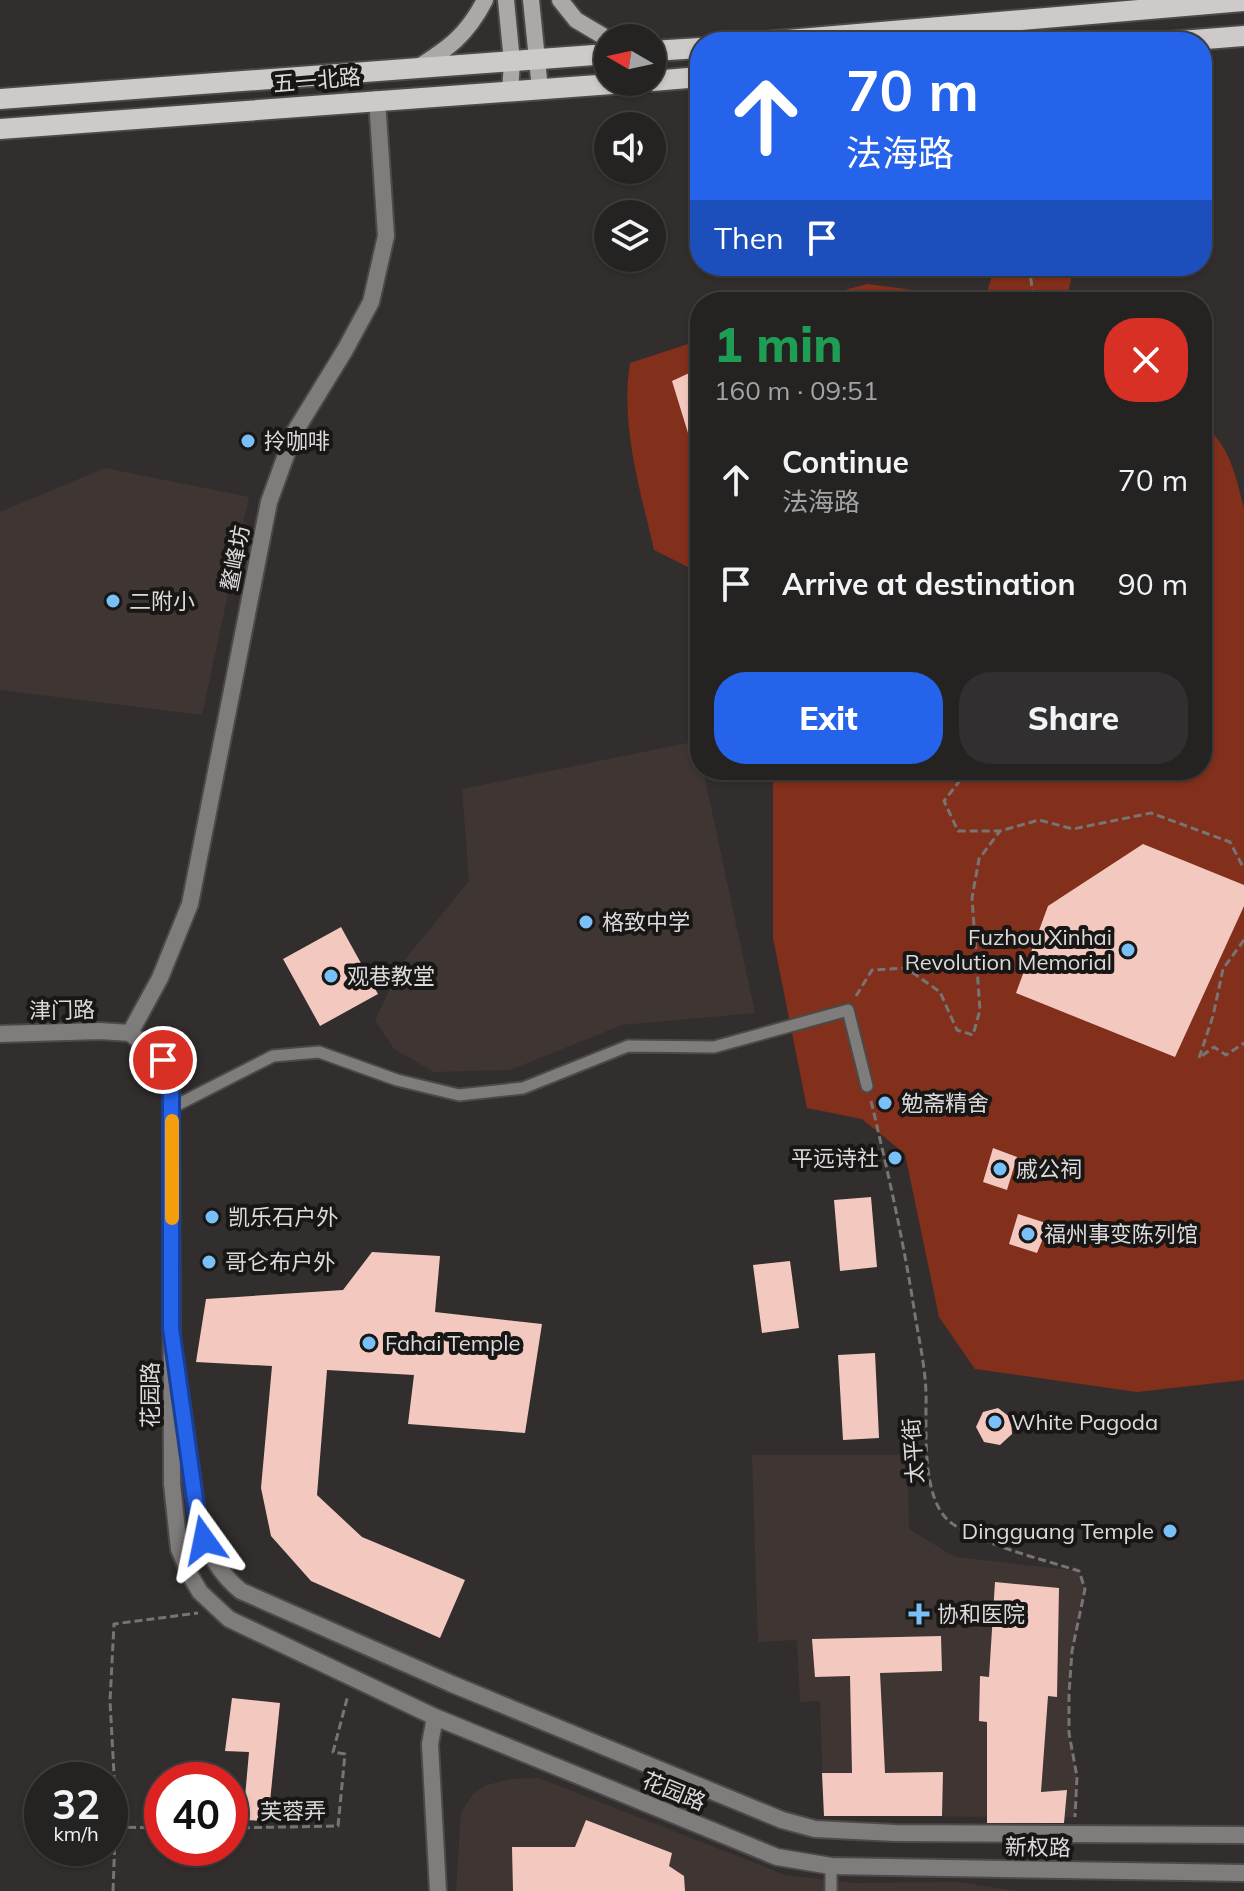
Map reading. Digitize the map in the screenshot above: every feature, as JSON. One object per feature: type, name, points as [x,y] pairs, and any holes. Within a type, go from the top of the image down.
[{"type":"main road","points":[[417,68],[445,50],[473,24],[485,0]]},
{"type":"main road","points":[[506,0],[512,62],[510,92]]},
{"type":"main road","points":[[531,0],[540,89]]},
{"type":"main road","points":[[560,0],[576,20],[594,31]]},
{"type":"main road","points":[[881,32],[1244,1]]},
{"type":"main road","points":[[1212,39],[1244,36]]},
{"type":"main road","points":[[666,49],[690,48]]},
{"type":"main road","name":"五一北路","points":[[0,99],[594,55]]},
{"type":"main road","points":[[666,80],[690,78]]},
{"type":"main road","name":"五一北路","points":[[0,129],[594,85]]},
{"type":"street","name":"鳌峰坊","points":[[130,1033],[160,978],[190,904],[269,502],[294,433],[371,302],[386,236],[377,99]]},
{"type":"street","name":"津门路","points":[[0,1034],[130,1033]]},
{"type":"street","points":[[130,1033],[163,1060],[171,1083],[171,1328]]},
{"type":"street","name":"花园路","points":[[171,1328],[172,1484],[179,1549],[200,1592],[229,1619],[435,1717],[777,1857],[831,1866]]},
{"type":"street","name":"花园路","points":[[171,1328],[198,1521],[216,1564],[227,1580],[241,1591],[452,1684],[782,1820],[815,1829],[839,1831]]},
{"type":"street","points":[[435,1717],[430,1744],[438,1891]]},
{"type":"street","name":"新权路","points":[[839,1831],[1244,1835]]},
{"type":"street","name":"新权路","points":[[831,1866],[1244,1873]]},
{"type":"lane","points":[[171,1108],[273,1056],[319,1052],[397,1080],[459,1095],[523,1088],[628,1046],[714,1047],[848,1010],[867,1086]]},
{"type":"lane","points":[[831,1866],[831,1891]]},
{"type":"path","points":[[960,780],[944,801],[958,831],[1000,831],[1039,820],[1073,829],[1151,813],[1230,842],[1244,869]]},
{"type":"path","points":[[848,1010],[872,970],[906,968],[940,992],[957,1030],[973,1035],[980,1010],[972,898],[979,859],[1000,831]]},
{"type":"path","points":[[1244,940],[1223,969],[1213,1016],[1199,1058],[1214,1047],[1226,1055],[1244,1043]]},
{"type":"path","name":"太平街","points":[[867,1086],[891,1185],[922,1355],[926,1386],[926,1446],[934,1500],[948,1521],[969,1533],[1013,1551],[1079,1571],[1085,1589],[1072,1651],[1069,1694],[1069,1733],[1077,1777],[1075,1817]]},
{"type":"path","points":[[113,1762],[110,1701],[114,1624],[208,1612],[229,1619]]},
{"type":"path","name":"芙蓉弄","points":[[248,1828],[338,1826],[345,1754],[333,1752],[353,1678]]},
{"type":"path","points":[[113,1891],[114,1866]]},
{"type":"shaded area","points":[[992,276],[1072,276],[1068,292],[987,292]]},
{"type":"shaded area","points":[[867,284],[930,292],[837,292]]},
{"type":"shaded area","points":[[690,343],[690,568],[654,550],[633,457],[628,410],[630,363]]},
{"type":"shaded area","points":[[1212,433],[1235,473],[1244,508],[1244,1380],[1137,1392],[975,1369],[939,1317],[905,1154],[862,1119],[807,1108],[773,938],[773,780],[1212,780]]},
{"type":"shaded area","name":"二附小","points":[[105,468],[249,497],[202,715],[0,690],[0,512]]},
{"type":"shaded area","name":"格致中学","points":[[690,742],[690,780],[705,780],[755,1013],[622,1025],[510,1070],[434,1072],[394,1049],[375,1020],[403,962],[469,881],[462,789]]},
{"type":"shaded area","name":"协和医院","points":[[752,1455],[907,1455],[909,1529],[955,1557],[1079,1571],[1085,1589],[1072,1651],[1069,1694],[1069,1733],[1077,1777],[1075,1817],[824,1816],[820,1701],[800,1702],[797,1640],[758,1642]]},
{"type":"shaded area","points":[[539,1778],[785,1875],[853,1883],[958,1882],[1018,1891],[456,1891],[461,1813],[473,1794],[487,1785],[510,1779]]},
{"type":"building","points":[[690,373],[690,440],[672,381]]},
{"type":"building","name":"Fuzhou Xinhai Revolution Memorial","points":[[1143,844],[1244,885],[1244,906],[1175,1057],[1016,993],[1048,906]]},
{"type":"building","name":"观巷教堂","points":[[341,927],[378,994],[320,1026],[283,959]]},
{"type":"building","name":"戚公祠","points":[[993,1148],[1017,1157],[1007,1190],[983,1182]]},
{"type":"building","points":[[871,1197],[877,1267],[840,1271],[834,1200]]},
{"type":"building","name":"福州事变陈列馆","points":[[1018,1214],[1049,1224],[1037,1253],[1009,1244]]},
{"type":"building","name":"Fahai Temple","points":[[372,1252],[440,1256],[435,1312],[542,1324],[525,1433],[408,1424],[414,1375],[327,1370],[317,1495],[362,1537],[465,1580],[440,1638],[311,1581],[271,1536],[261,1488],[272,1366],[196,1362],[206,1299],[343,1290]]},
{"type":"building","points":[[790,1261],[799,1328],[762,1333],[753,1265]]},
{"type":"building","points":[[875,1353],[879,1438],[843,1440],[838,1355]]},
{"type":"building","name":"White Pagoda","points":[[998,1408],[1011,1418],[1012,1434],[1000,1445],[984,1442],[976,1427],[983,1412]]},
{"type":"building","points":[[995,1582],[1059,1588],[1057,1697],[1048,1696],[1041,1792],[1067,1790],[1064,1823],[987,1823],[987,1722],[979,1721],[980,1676],[989,1677]]},
{"type":"building","points":[[941,1636],[942,1671],[880,1673],[885,1773],[943,1772],[942,1816],[824,1816],[822,1773],[852,1773],[850,1676],[815,1677],[812,1639]]},
{"type":"building","points":[[232,1698],[280,1703],[268,1821],[248,1820],[249,1752],[225,1751]]},
{"type":"building","points":[[586,1820],[672,1853],[669,1866],[684,1876],[685,1891],[513,1891],[512,1847],[575,1847]]},
{"type":"slow traffic","points":[[172,1121],[172,1218]]},
{"type":"place","name":"拎咖啡","points":[[248,441]]},
{"type":"place","name":"二附小","points":[[113,601]]},
{"type":"place","name":"格致中学","points":[[586,922]]},
{"type":"place","name":"Fuzhou Xinhai Revolution Memorial","points":[[1128,950]]},
{"type":"place","name":"观巷教堂","points":[[331,976]]},
{"type":"place","name":"勉斋精舍","points":[[885,1103]]},
{"type":"place","name":"平远诗社","points":[[895,1158]]},
{"type":"place","name":"戚公祠","points":[[1000,1169]]},
{"type":"place","name":"凯乐石户外","points":[[212,1217]]},
{"type":"place","name":"福州事变陈列馆","points":[[1028,1234]]},
{"type":"place","name":"哥仑布户外","points":[[209,1262]]},
{"type":"place","name":"Fahai Temple","points":[[369,1343]]},
{"type":"place","name":"White Pagoda","points":[[995,1422]]},
{"type":"place","name":"Dingguang Temple","points":[[1170,1531]]},
{"type":"place","name":"协和医院","points":[[919,1614]]},
{"type":"route","points":[[163,1060],[171,1083],[171,1328],[198,1521],[204,1540]]}]
